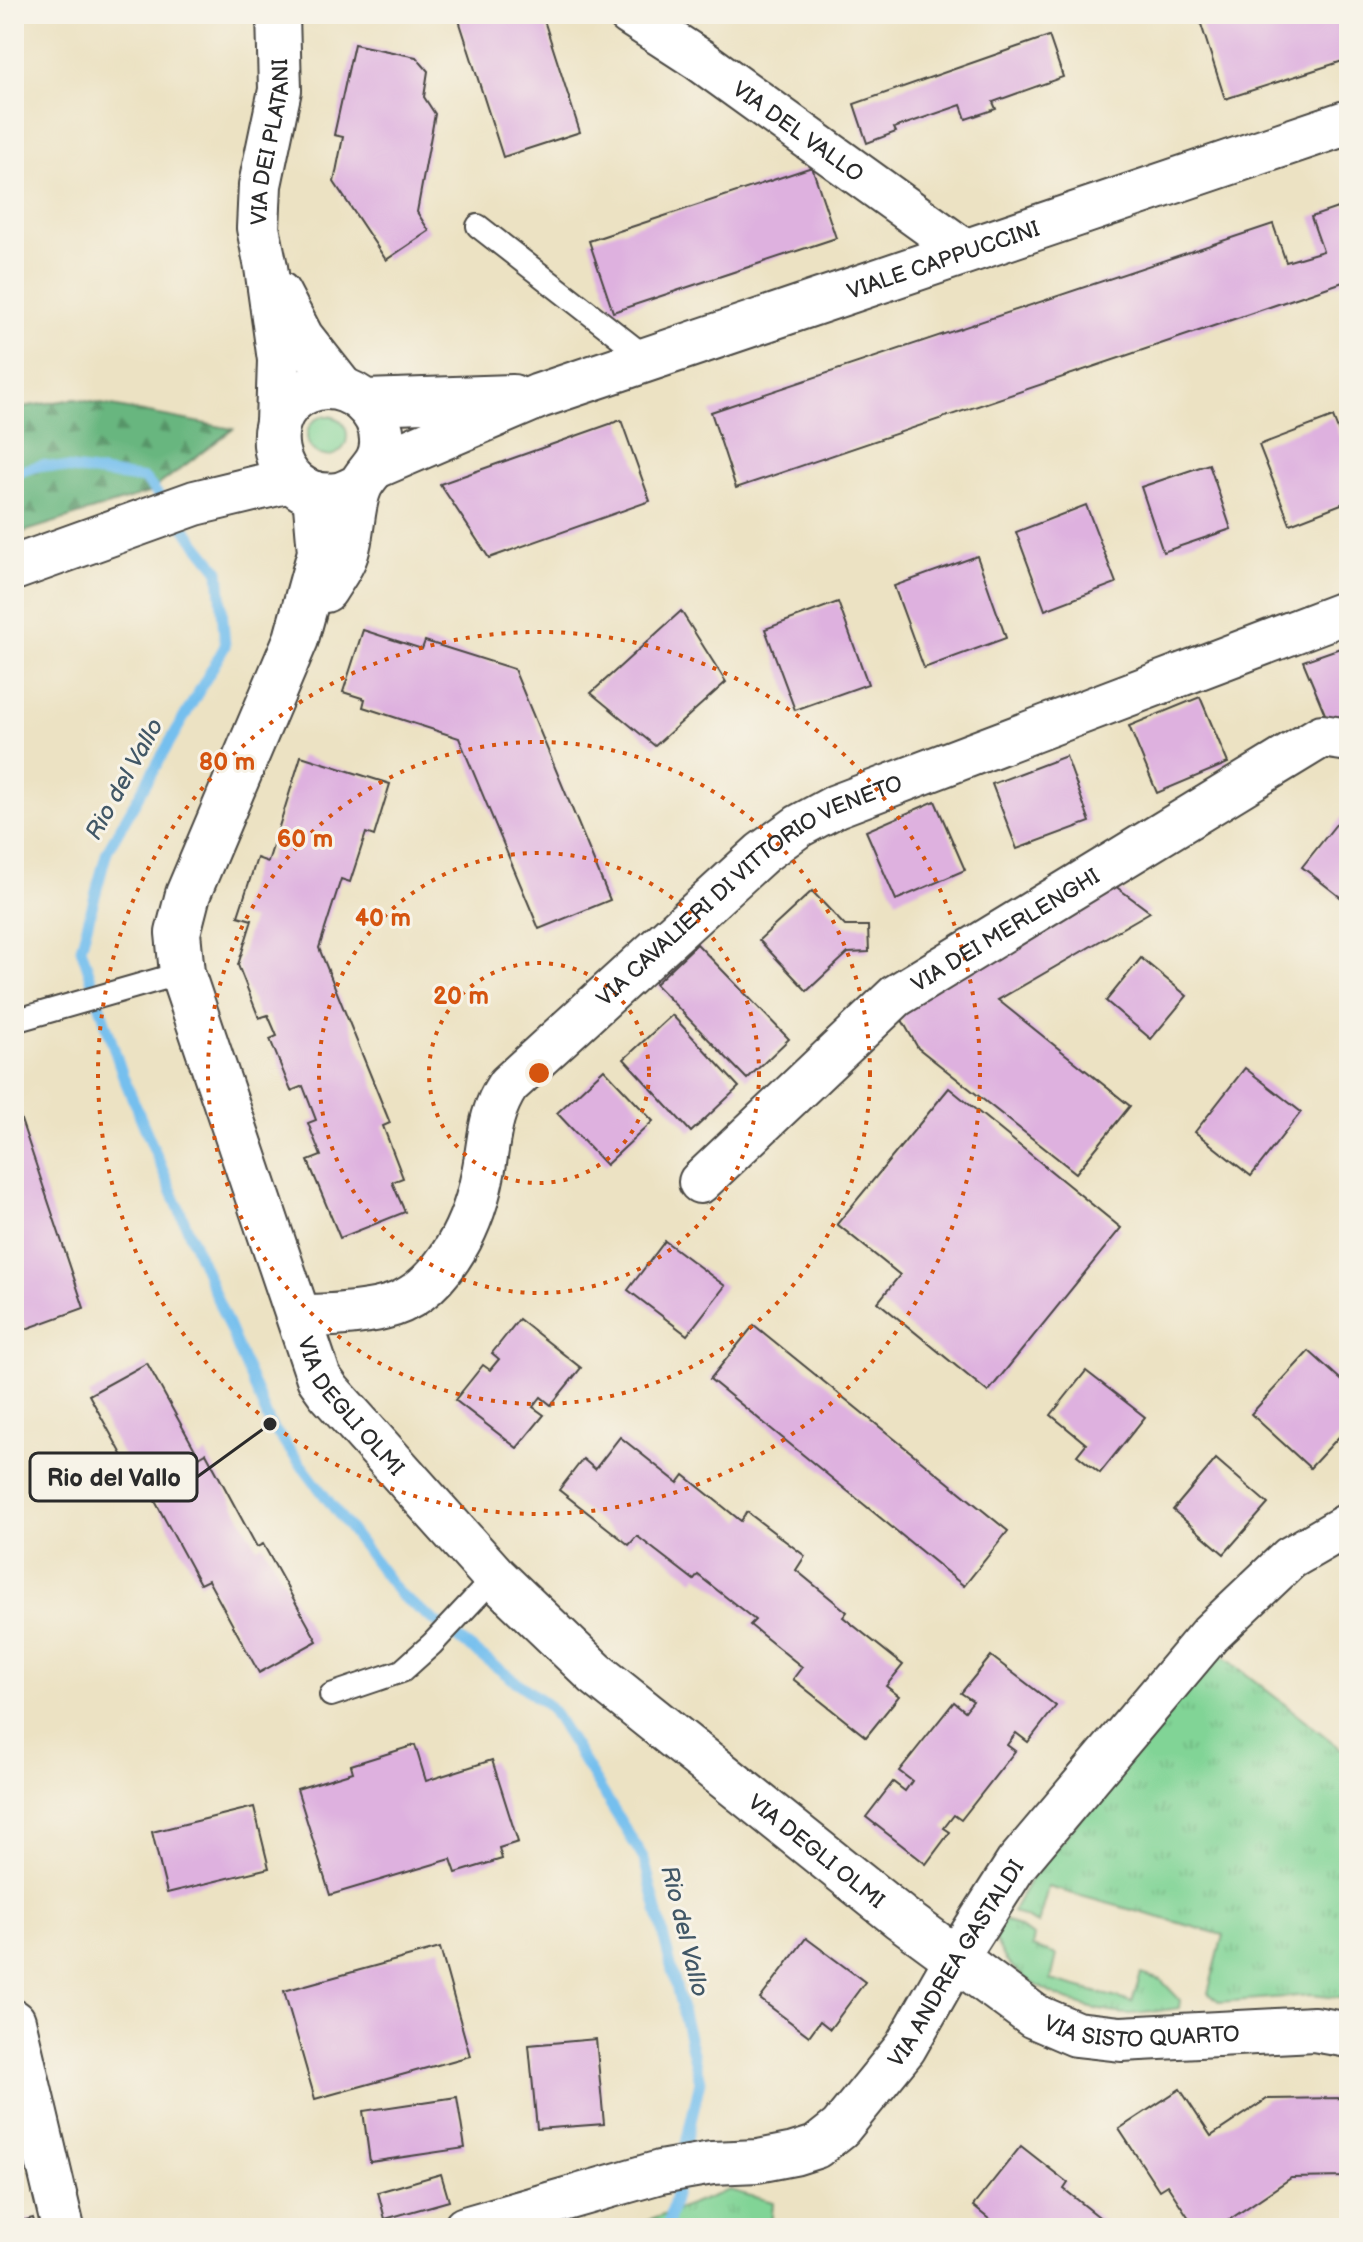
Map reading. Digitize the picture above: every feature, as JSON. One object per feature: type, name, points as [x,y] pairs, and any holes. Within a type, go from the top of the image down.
[{"type":"main road","name":"VIALE CAPPUCCINI","points":[[368,476],[539,396],[1349,122]]},
{"type":"main road","points":[[14,568],[139,525],[237,484],[302,487],[338,495],[368,476],[382,444],[378,421],[354,396],[316,388],[292,401],[276,430],[237,484]]},
{"type":"main road","name":"VIALE CAPPUCCINI","points":[[354,396],[539,396]]},
{"type":"main road","points":[[276,430],[278,461],[302,487]]},
{"type":"main road","name":"VIA DEGLI OLMI","points":[[368,476],[345,555],[296,639],[188,894],[178,933],[182,973],[319,1378],[481,1592],[596,1674],[715,1772],[955,1960]]},
{"type":"main road","name":"VIA DEGLI OLMI","points":[[296,639],[320,552],[302,487]]},
{"type":"main road","name":"VIA SISTO QUARTO","points":[[955,1960],[1034,2016],[1076,2034],[1121,2039],[1314,2029],[1349,2035]]},
{"type":"street","name":"VIA DEI PLATANI","points":[[276,430],[279,360],[258,228],[259,199],[280,90],[278,14]]},
{"type":"street","name":"VIA DEL VALLO","points":[[629,14],[700,60],[965,251]]},
{"type":"street","name":"VIA DEI PLATANI","points":[[266,267],[302,337],[354,396]]},
{"type":"street","name":"VIA CAVALIERI DI VITTORIO VENETO","points":[[298,1317],[384,1308],[407,1300],[428,1284],[445,1265],[473,1210],[483,1175],[490,1121],[508,1085],[762,853],[799,826],[836,806],[1349,611]]},
{"type":"street","name":"VIA DEI MERLENGHI","points":[[700,1182],[896,996],[1322,736],[1349,740]]},
{"type":"street","name":"VIA ANDREA GASTALDI","points":[[465,2228],[660,2172],[794,2154],[816,2147],[840,2128],[905,2048],[955,1960],[1017,1863],[1210,1634],[1290,1558],[1349,1524]]},
{"type":"street","points":[[14,2021],[63,2228]]},
{"type":"lane","points":[[478,226],[648,359]]},
{"type":"lane","points":[[14,1021],[182,973]]},
{"type":"lane","points":[[331,1695],[402,1671],[481,1592]]},
{"type":"green space","points":[[75,399],[233,429],[148,493],[14,535],[14,408]]},
{"type":"green space","points":[[327,416],[341,422],[347,436],[341,450],[327,456],[313,450],[307,436],[313,422]]},
{"type":"green space","points":[[1218,1652],[1349,1755],[1349,1999],[1311,1995],[1220,2002],[1208,1993],[1223,1935],[1048,1887],[1038,1924],[1012,1912],[1030,1879]]},
{"type":"green space","points":[[1005,1920],[1034,1936],[1032,1947],[1057,1955],[1051,1980],[1132,2002],[1141,1974],[1161,1980],[1180,2000],[1179,2008],[1135,2014],[1112,2012],[1050,1992],[1014,1968],[1002,1953],[995,1937]]},
{"type":"green space","points":[[729,2190],[773,2202],[771,2228],[629,2228]]},
{"type":"building","points":[[478,14],[542,14],[580,132],[503,157],[459,20]]},
{"type":"building","points":[[1223,14],[1349,14],[1349,59],[1225,99],[1200,21]]},
{"type":"building","points":[[1049,36],[1063,77],[993,102],[996,109],[966,119],[961,105],[894,128],[896,132],[867,143],[854,104]]},
{"type":"building","points":[[354,44],[416,57],[428,71],[424,97],[435,114],[417,212],[429,231],[386,260],[334,182],[343,137],[334,135]]},
{"type":"building","points":[[812,167],[836,238],[613,312],[589,241]]},
{"type":"building","points":[[1349,204],[1349,280],[736,488],[711,412],[1273,224],[1286,262],[1323,251],[1311,217]]},
{"type":"building","points":[[1333,417],[1349,458],[1349,501],[1290,524],[1259,445]]},
{"type":"building","points":[[621,420],[650,501],[489,558],[440,484]]},
{"type":"building","points":[[1209,464],[1231,529],[1163,552],[1141,487]]},
{"type":"building","points":[[1086,505],[1116,583],[1045,610],[1016,532]]},
{"type":"building","points":[[977,556],[1006,638],[924,668],[894,586]]},
{"type":"building","points":[[838,602],[868,684],[795,710],[765,629]]},
{"type":"building","points":[[681,611],[726,682],[655,746],[591,693]]},
{"type":"building","points":[[363,630],[422,649],[425,641],[514,669],[610,900],[539,929],[459,738],[363,707],[365,699],[343,692]]},
{"type":"building","points":[[1349,645],[1349,722],[1327,719],[1303,661]]},
{"type":"building","points":[[1200,697],[1228,763],[1157,793],[1129,726]]},
{"type":"building","points":[[301,756],[390,784],[374,836],[366,833],[350,882],[341,879],[319,948],[390,1123],[383,1126],[403,1178],[392,1182],[405,1212],[340,1238],[308,1161],[321,1156],[308,1123],[316,1120],[303,1086],[291,1091],[270,1039],[277,1036],[268,1015],[259,1018],[238,965],[252,920],[238,916],[257,858],[268,862]]},
{"type":"building","points":[[1066,756],[1090,822],[1017,849],[992,784]]},
{"type":"building","points":[[935,801],[965,870],[896,900],[866,831]]},
{"type":"building","points":[[1349,808],[1349,904],[1302,867]]},
{"type":"building","points":[[1107,880],[1150,912],[998,1000],[1130,1106],[1076,1173],[918,1048],[894,1006]]},
{"type":"building","points":[[812,891],[845,926],[868,926],[869,952],[848,953],[807,991],[759,940]]},
{"type":"building","points":[[697,944],[789,1039],[747,1079],[655,984]]},
{"type":"building","points":[[1141,958],[1187,996],[1151,1039],[1106,1001]]},
{"type":"building","points":[[672,1015],[739,1087],[691,1132],[624,1059]]},
{"type":"building","points":[[1245,1068],[1301,1112],[1251,1176],[1195,1132]]},
{"type":"building","points":[[604,1069],[653,1121],[606,1165],[557,1113]]},
{"type":"building","points":[[949,1088],[1121,1228],[988,1392],[878,1302],[900,1275],[837,1224]]},
{"type":"building","points":[[15,1102],[84,1308],[26,1329],[14,1295]]},
{"type":"building","points":[[665,1241],[725,1286],[687,1335],[628,1290]]},
{"type":"building","points":[[519,1319],[581,1368],[551,1405],[541,1397],[533,1407],[544,1415],[517,1448],[455,1400],[483,1365],[490,1370],[499,1359],[492,1353]]},
{"type":"building","points":[[754,1325],[1008,1531],[964,1586],[710,1379]]},
{"type":"building","points":[[1309,1351],[1349,1387],[1349,1426],[1310,1468],[1251,1414]]},
{"type":"building","points":[[147,1363],[199,1457],[206,1453],[257,1547],[263,1544],[317,1641],[259,1673],[208,1580],[200,1584],[149,1490],[144,1494],[89,1395]]},
{"type":"building","points":[[1086,1371],[1145,1417],[1100,1473],[1077,1455],[1086,1444],[1051,1415]]},
{"type":"building","points":[[620,1437],[678,1483],[684,1475],[741,1521],[747,1512],[805,1556],[796,1570],[847,1612],[843,1617],[903,1665],[886,1686],[899,1696],[866,1737],[793,1679],[802,1667],[750,1625],[755,1620],[698,1575],[694,1580],[637,1536],[629,1545],[559,1490],[583,1459],[595,1469]]},
{"type":"building","points":[[1216,1459],[1268,1504],[1224,1554],[1173,1510]]},
{"type":"building","points":[[991,1656],[1056,1706],[1028,1742],[1016,1733],[1007,1745],[1015,1751],[961,1820],[954,1815],[944,1828],[950,1832],[926,1864],[866,1817],[893,1782],[905,1791],[912,1781],[899,1771],[954,1702],[965,1711],[973,1701],[961,1693]]},
{"type":"building","points":[[415,1745],[426,1781],[492,1760],[518,1842],[499,1848],[502,1859],[456,1873],[451,1859],[330,1895],[297,1789],[353,1772],[351,1765]]},
{"type":"building","points":[[254,1807],[269,1868],[167,1893],[152,1832]]},
{"type":"building","points":[[806,1938],[865,1982],[830,2029],[820,2021],[809,2036],[760,1999]]},
{"type":"building","points":[[440,1948],[470,2056],[315,2099],[284,1991]]},
{"type":"building","points":[[596,2039],[604,2124],[537,2129],[529,2045]]},
{"type":"building","points":[[1180,2089],[1211,2136],[1267,2099],[1344,2098],[1346,2177],[1291,2178],[1217,2228],[1189,2218],[1167,2185],[1159,2190],[1119,2129]]},
{"type":"building","points":[[457,2097],[465,2148],[370,2162],[363,2111]]},
{"type":"building","points":[[1021,2146],[1068,2183],[1064,2189],[1113,2228],[1000,2228],[973,2206]]},
{"type":"building","points":[[441,2174],[449,2201],[385,2219],[378,2192]]},
{"type":"building","points":[[33,2218],[36,2228],[14,2228],[14,2223]]},
{"type":"waterway","name":"Rio del Vallo","points":[[14,473],[42,465],[145,479],[164,502]]},
{"type":"waterway","name":"Rio del Vallo","points":[[177,519],[219,571],[225,646],[107,851],[81,948],[123,1076],[270,1424],[400,1595],[550,1707],[644,1859],[700,2081],[682,2161]]},
{"type":"waterway","name":"Rio del Vallo","points":[[667,2228],[679,2178]]},
{"type":"place","name":"Rio del Vallo","points":[[270,1424]]}]
